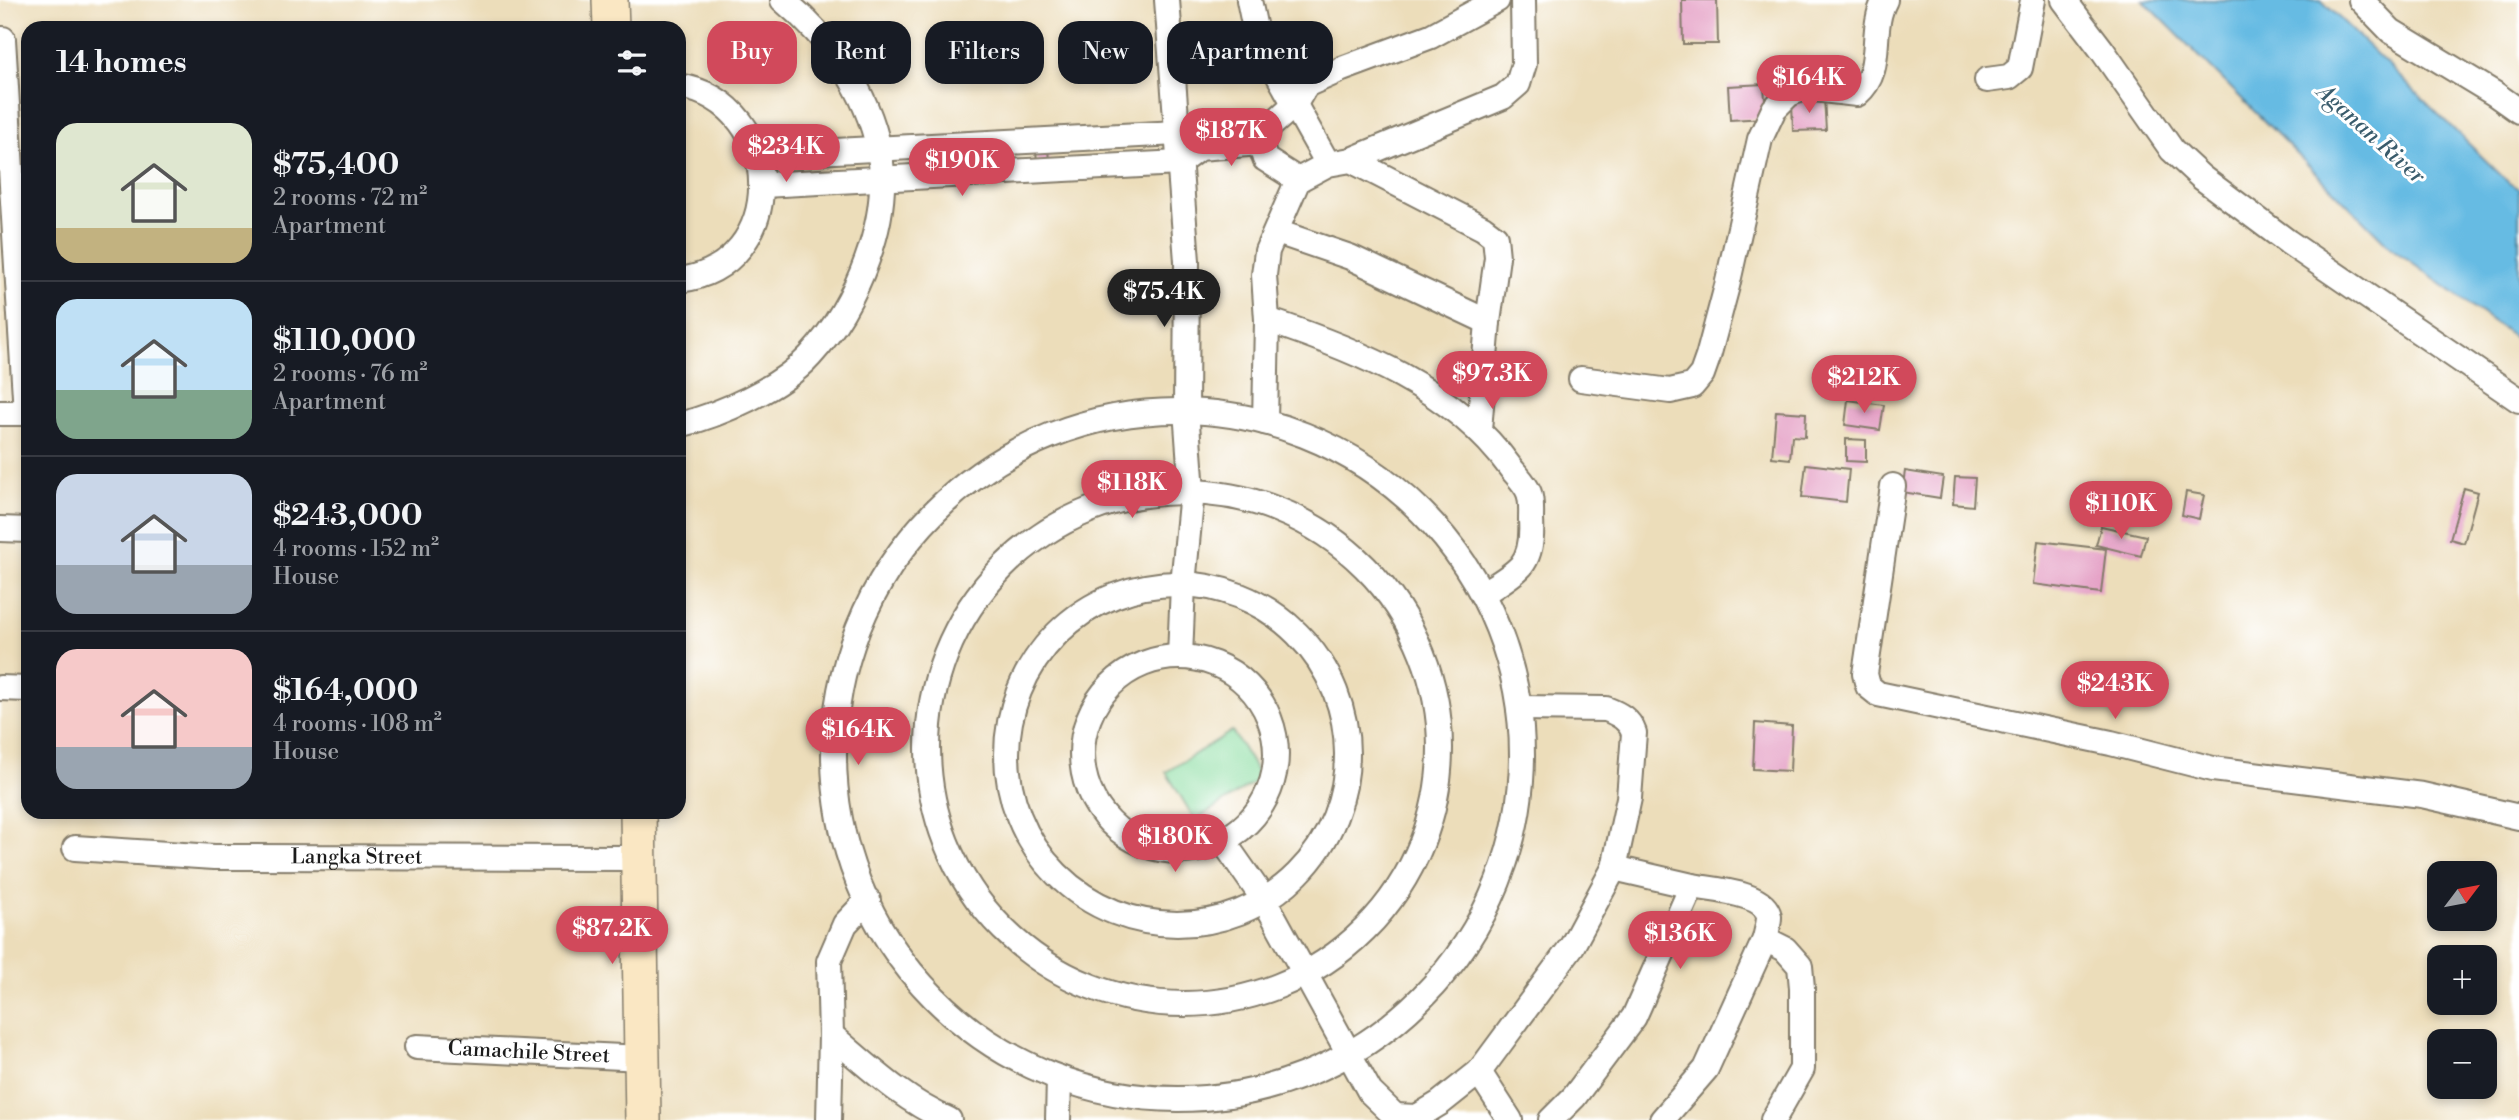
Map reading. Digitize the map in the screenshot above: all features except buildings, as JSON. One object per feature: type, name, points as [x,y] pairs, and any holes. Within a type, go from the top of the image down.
[{"type":"main road","points":[[610,0],[611,21]]},
{"type":"main road","points":[[638,819],[643,1120]]},
{"type":"street","points":[[686,422],[732,406],[781,380],[809,357],[835,323],[860,276],[880,213],[879,149],[863,103],[850,76],[835,54],[804,17],[783,0]]},
{"type":"street","points":[[1167,0],[1187,261],[1186,410],[1192,492],[1183,584],[1180,657]]},
{"type":"street","points":[[1249,0],[1255,29],[1262,46],[1295,103],[1339,162],[1483,228],[1495,237],[1497,257],[1488,322],[1479,430]]},
{"type":"street","points":[[1298,180],[1265,159],[1260,144],[1268,128],[1295,103],[1306,85],[1431,36],[1497,0]]},
{"type":"street","points":[[1265,422],[1267,320],[1264,275],[1267,251],[1298,180],[1503,97],[1518,84],[1524,64],[1523,0]]},
{"type":"street","points":[[1581,379],[1670,391],[1692,386],[1702,374],[1727,286],[1760,139],[1774,109],[1789,94],[1805,88],[1857,94],[1868,85],[1872,74],[1878,14],[1885,0]]},
{"type":"street","points":[[1987,80],[2009,77],[2020,68],[2033,0]]},
{"type":"street","points":[[2064,0],[2172,150],[2201,177],[2288,242],[2519,400]]},
{"type":"street","points":[[2361,0],[2391,31],[2496,94],[2519,111]]},
{"type":"street","points":[[0,39],[3,39],[21,332]]},
{"type":"street","points":[[686,88],[710,96],[732,111],[748,131],[759,155],[763,185],[760,210],[750,233],[734,253],[714,269],[686,279]]},
{"type":"street","points":[[759,155],[1177,133],[1199,148]]},
{"type":"street","points":[[763,185],[1179,163],[1199,148],[1260,144]]},
{"type":"street","points":[[1277,232],[1350,257],[1488,322]]},
{"type":"street","points":[[1267,320],[1331,341],[1387,367],[1440,399],[1479,430],[1500,453],[1530,494],[1532,529],[1529,551],[1520,566],[1482,594]]},
{"type":"street","points":[[1186,410],[1265,422],[1319,441],[1368,469],[1404,497],[1451,547],[1482,594],[1503,644],[1519,708],[1522,743],[1521,789],[1513,835],[1500,879],[1481,921],[1456,960],[1426,996],[1392,1027],[1350,1058],[1262,1090],[1213,1098],[1164,1099],[1114,1094],[1059,1078],[1026,1063],[988,1041],[954,1015],[923,984],[895,950],[855,871],[843,828],[836,784],[835,740],[839,695],[865,610],[886,571],[912,535],[943,502],[977,474],[1015,451],[1055,432],[1098,419],[1142,412],[1186,410]]},
{"type":"street","points":[[0,413],[21,413]]},
{"type":"street","points":[[1894,486],[1865,674],[1868,687],[1878,694],[2110,743],[2213,769],[2422,795],[2519,817]]},
{"type":"street","points":[[1192,492],[1238,498],[1283,512],[1325,535],[1362,565],[1393,601],[1417,642],[1432,687],[1440,734],[1438,782],[1428,828],[1409,872],[1383,911],[1350,944],[1306,975],[1277,988],[1204,1004],[1166,1004],[1129,998],[1093,987],[1059,971],[1027,950],[999,924],[975,895],[941,827],[932,790],[930,715],[938,678],[962,621],[991,579],[1018,553],[1048,530],[1081,513],[1116,500],[1154,493],[1192,492]]},
{"type":"street","points":[[0,529],[21,530]]},
{"type":"street","points":[[1159,584],[1183,584],[1232,593],[1271,612],[1303,640],[1328,676],[1343,716],[1347,759],[1341,801],[1324,840],[1298,874],[1265,901],[1236,914],[1205,923],[1174,925],[1142,921],[1111,911],[1083,896],[1058,875],[1037,851],[1021,823],[1007,760],[1009,728],[1016,697],[1029,668],[1048,642],[1071,620],[1098,603],[1128,591],[1159,584]]},
{"type":"street","points":[[1180,657],[1213,663],[1235,675],[1252,692],[1266,713],[1274,737],[1275,761],[1271,786],[1260,808],[1244,827],[1223,841],[1201,849],[1177,852],[1153,848],[1131,839],[1112,824],[1097,806],[1086,784],[1082,760],[1083,736],[1090,713],[1103,693],[1121,676],[1141,664],[1180,657]]},
{"type":"street","points":[[0,688],[21,689]]},
{"type":"street","points":[[1223,841],[1265,901],[1370,1092],[1395,1116],[1417,1117],[1440,1103],[1479,1072],[1572,946],[1614,868],[1629,798],[1634,733],[1631,723],[1618,713],[1606,709],[1519,708]]},
{"type":"street","name":"Langka Street","points":[[75,848],[215,857],[639,858]]},
{"type":"street","points":[[1614,868],[1753,898],[1764,906],[1769,918],[1765,939],[1706,1069],[1662,1120]]},
{"type":"street","points":[[1552,1120],[1574,1097],[1634,1017],[1692,886]]},
{"type":"street","points":[[829,1120],[829,961],[845,924],[868,900]]},
{"type":"street","points":[[1765,939],[1785,949],[1800,966],[1802,988],[1802,1069],[1773,1120]]},
{"type":"street","points":[[831,1035],[892,1086],[949,1120]]},
{"type":"street","name":"Camachile Street","points":[[417,1047],[642,1058]]},
{"type":"street","points":[[1479,1072],[1510,1120]]},
{"type":"street","points":[[1058,1120],[1059,1078]]},
{"type":"green space","points":[[1232,731],[1261,778],[1195,820],[1166,772]]},
{"type":"water","name":"Aganan River","points":[[2143,0],[2321,0],[2509,183],[2519,189],[2519,340],[2391,248]]}]
